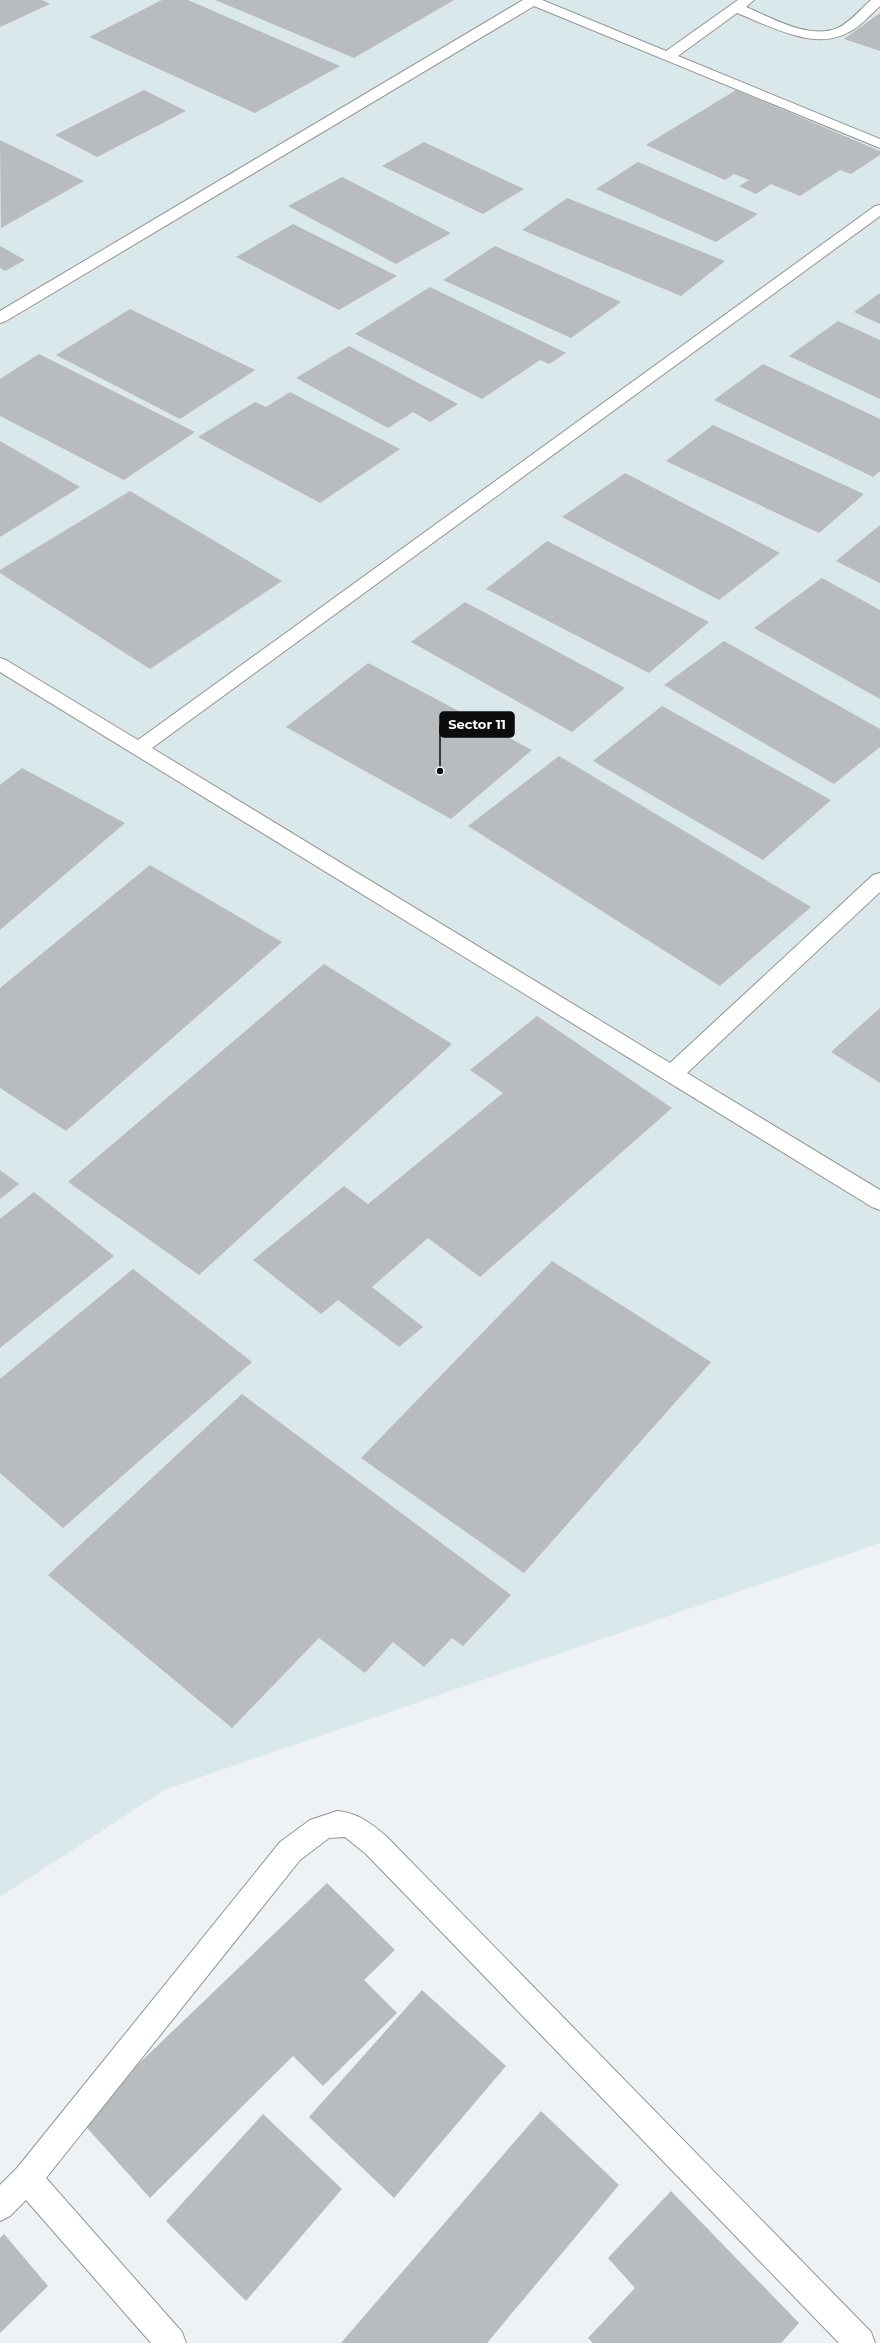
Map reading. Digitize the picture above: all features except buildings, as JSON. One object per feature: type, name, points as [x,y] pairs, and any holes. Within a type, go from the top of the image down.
[{"type":"street","points":[[667,57],[742,4],[796,31],[812,35],[829,36],[843,31],[879,0]]},
{"type":"street","points":[[0,318],[531,1],[880,144]]},
{"type":"street","points":[[138,749],[880,209]]},
{"type":"street","points":[[0,664],[880,1201]]},
{"type":"street","points":[[672,1074],[880,880]]},
{"type":"street","points":[[0,2206],[26,2178],[290,1851],[311,1833],[332,1824],[352,1827],[376,1845],[860,2343]]},
{"type":"street","points":[[26,2178],[171,2343]]},
{"type":"shaded area","points":[[0,0],[880,0],[880,1543],[166,1789],[0,1897]]},
{"type":"place","name":"Sector 11","points":[[440,771]]}]
